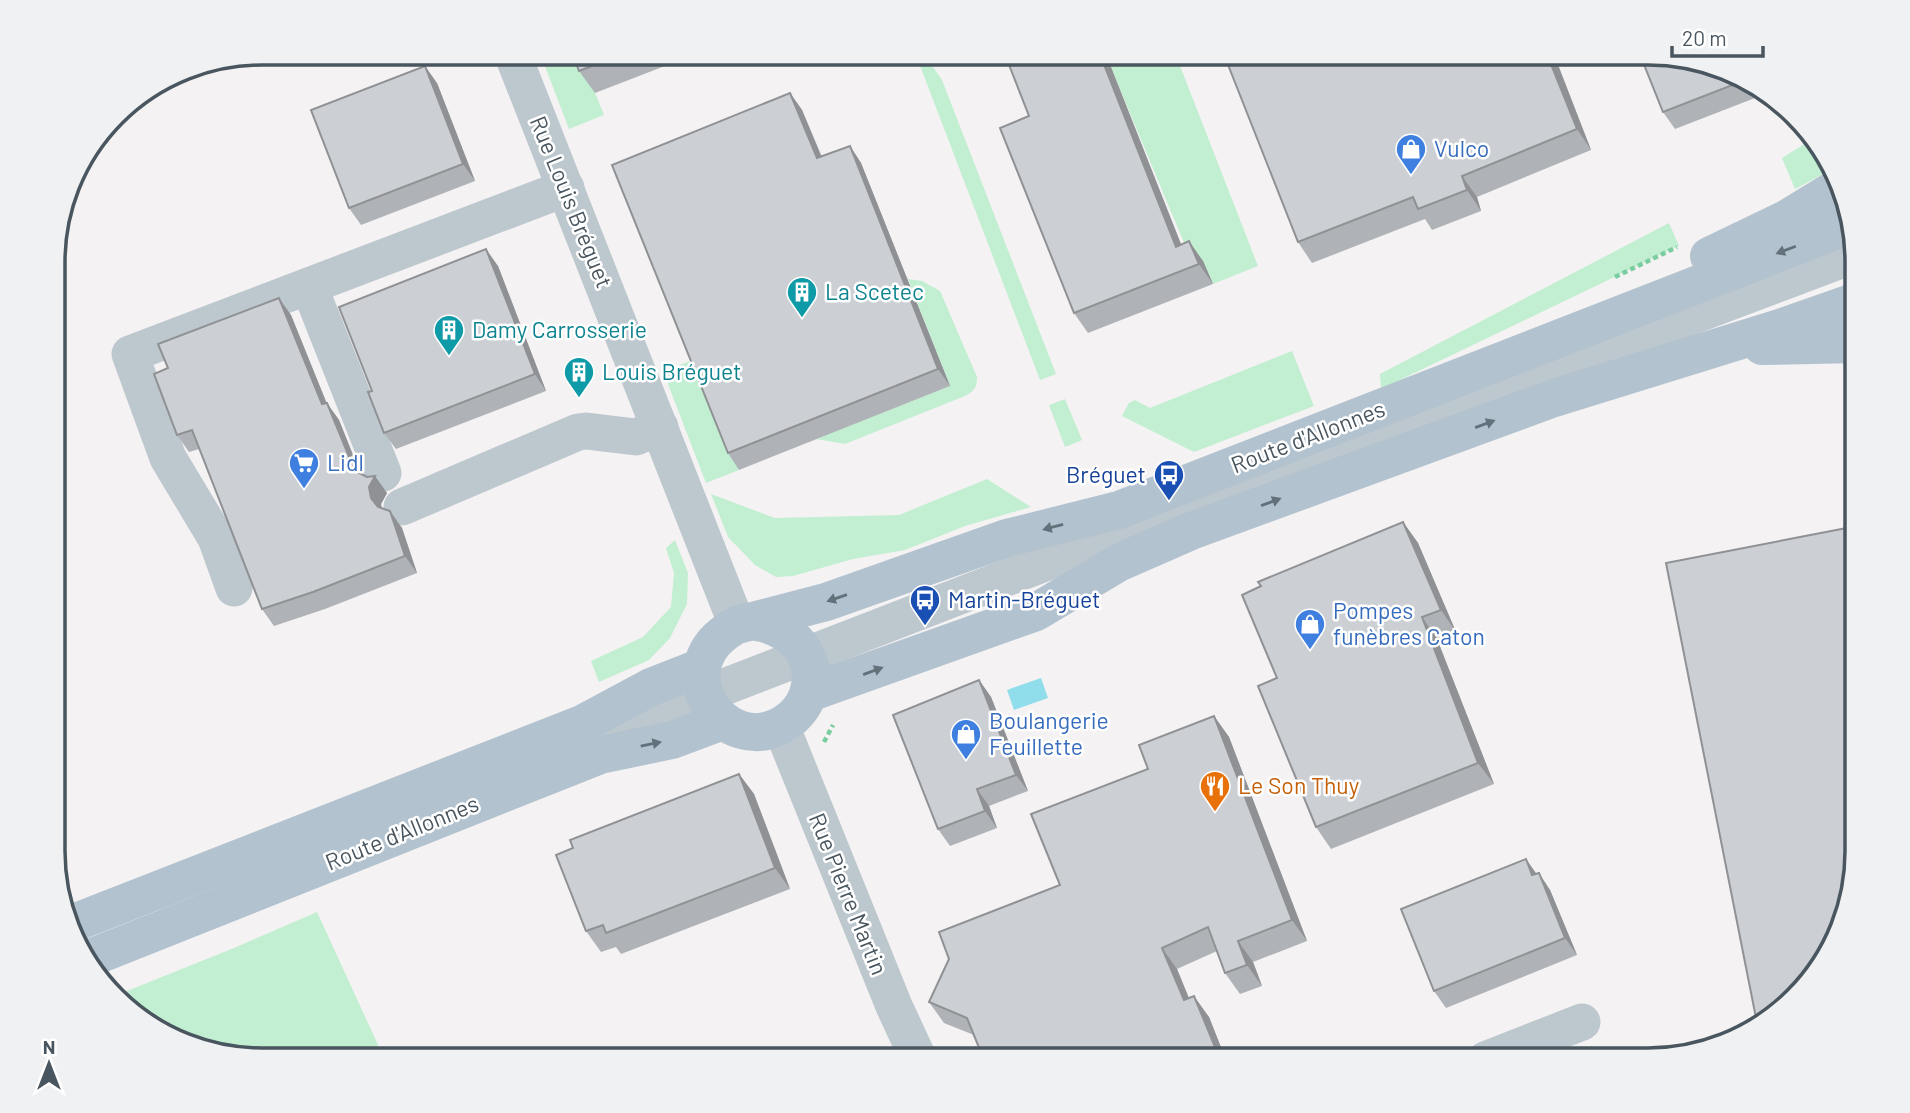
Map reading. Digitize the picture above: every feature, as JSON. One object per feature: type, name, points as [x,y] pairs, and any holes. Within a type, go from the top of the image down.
[{"type":"main road","points":[[1534,350],[1642,289],[1788,218],[1832,191]]},
{"type":"main road","name":"Route d'Allonnes","points":[[95,956],[600,754],[672,740],[710,694],[706,653],[725,632],[827,602],[1007,538],[1119,510],[1842,228]]},
{"type":"main road","name":"Route d'Allonnes","points":[[809,693],[1036,612],[1120,562],[1191,531],[1554,398],[1845,305]]},
{"type":"main road","points":[[1674,361],[1764,346],[1845,344]]},
{"type":"main road","points":[[710,694],[736,728],[751,731],[766,731],[780,726],[793,718],[803,706],[809,693],[811,674],[806,654],[798,641],[772,624],[747,624]]},
{"type":"main road","name":"Route d'Allonnes","points":[[78,921],[582,724],[652,687],[710,694]]},
{"type":"street","name":"Rue Louis Bréguet","points":[[517,65],[660,426],[747,624]]},
{"type":"street","points":[[234,589],[216,538],[168,458],[130,354],[566,188]]},
{"type":"street","points":[[85,937],[710,694],[806,654],[1845,259]]},
{"type":"street","points":[[309,286],[383,473]]},
{"type":"street","points":[[402,506],[578,432],[586,430],[636,437],[660,426]]},
{"type":"street","name":"Rue Pierre Martin","points":[[780,726],[913,1048]]},
{"type":"street","points":[[1516,1048],[1582,1022]]},
{"type":"green space","points":[[545,65],[584,65],[604,115],[569,129]]},
{"type":"green space","points":[[920,65],[933,67],[942,80],[1056,374],[1040,380]]},
{"type":"green space","points":[[1110,65],[1180,65],[1258,266],[1213,284],[1192,262]]},
{"type":"green space","points":[[1806,143],[1825,173],[1795,189],[1782,158]]},
{"type":"green space","points":[[1669,223],[1679,246],[1381,389],[1380,374]]},
{"type":"green space","points":[[908,279],[922,281],[940,291],[977,377],[974,389],[965,396],[845,444],[816,439],[950,386]]},
{"type":"green space","points":[[1292,351],[1314,406],[1194,452],[1122,416],[1129,403],[1135,400],[1150,408]]},
{"type":"green space","points":[[696,359],[739,470],[706,483],[663,371]]},
{"type":"green space","points":[[1065,399],[1082,440],[1065,447],[1049,405]]},
{"type":"green space","points":[[987,479],[1031,507],[965,526],[905,550],[853,559],[793,576],[776,577],[755,565],[728,537],[711,494],[775,518],[899,515]]},
{"type":"green space","points":[[675,540],[688,573],[687,604],[670,638],[649,660],[599,682],[591,661],[643,637],[671,607],[674,573],[666,548]]},
{"type":"green space","points":[[317,912],[379,1048],[261,1048],[211,1042],[163,1022],[124,992]]},
{"type":"water","points":[[1041,678],[1048,698],[1014,710],[1007,690]]},
{"type":"building","points":[[577,65],[595,65],[579,71]]},
{"type":"building","points":[[1009,65],[1104,65],[1176,247],[1189,241],[1199,264],[1074,313],[1000,128],[1029,116]]},
{"type":"building","name":"Vulco","points":[[1228,65],[1551,65],[1577,129],[1462,176],[1467,190],[1418,209],[1413,197],[1298,242]]},
{"type":"building","points":[[1644,65],[1674,66],[1699,71],[1734,85],[1663,112]]},
{"type":"building","points":[[425,66],[463,164],[349,208],[311,110]]},
{"type":"building","name":"La Scetec","points":[[790,93],[817,158],[850,146],[938,369],[728,453],[612,165]]},
{"type":"building","name":"Damy Carrosserie","points":[[486,249],[535,374],[384,433],[368,392],[372,391],[339,307]]},
{"type":"building","name":"Lidl","points":[[279,298],[322,404],[327,403],[352,464],[359,473],[367,477],[375,476],[369,487],[371,498],[378,507],[390,511],[405,556],[262,609],[192,430],[177,435],[154,374],[168,368],[158,344]]},
{"type":"building","points":[[1403,522],[1441,610],[1422,617],[1478,763],[1316,827],[1258,686],[1277,678],[1242,595],[1261,586],[1258,582]]},
{"type":"building","points":[[1845,528],[1845,864],[1841,890],[1825,939],[1805,971],[1788,991],[1756,1016],[1666,563]]},
{"type":"building","name":"Boulangerie Feuillette","points":[[979,680],[1016,775],[977,789],[985,811],[938,829],[893,715]]},
{"type":"building","points":[[1214,716],[1292,920],[1238,941],[1247,965],[1225,973],[1208,927],[1162,948],[1184,1000],[1194,996],[1215,1047],[1213,1048],[979,1048],[967,1018],[929,1002],[949,959],[939,932],[1060,885],[1031,814],[1148,769],[1139,745]]},
{"type":"building","points":[[739,774],[775,868],[606,933],[603,925],[586,931],[556,855],[573,848],[570,840]]},
{"type":"building","points":[[1526,859],[1532,875],[1539,873],[1565,938],[1434,991],[1401,909]]},
{"type":"place","name":"Vulco","points":[[1411,176]]},
{"type":"place","name":"La Scetec","points":[[802,319]]},
{"type":"place","name":"Damy Carrosserie","points":[[449,357]]},
{"type":"place","name":"Louis Bréguet","points":[[579,399]]},
{"type":"place","name":"Lidl","points":[[304,490]]},
{"type":"place","name":"Bréguet","points":[[1169,502]]},
{"type":"place","name":"Martin-Bréguet","points":[[925,627]]},
{"type":"place","name":"Pompes funèbres Caton","points":[[1310,651]]},
{"type":"place","name":"Boulangerie Feuillette","points":[[966,761]]},
{"type":"place","name":"Le Son Thuy","points":[[1215,813]]}]
